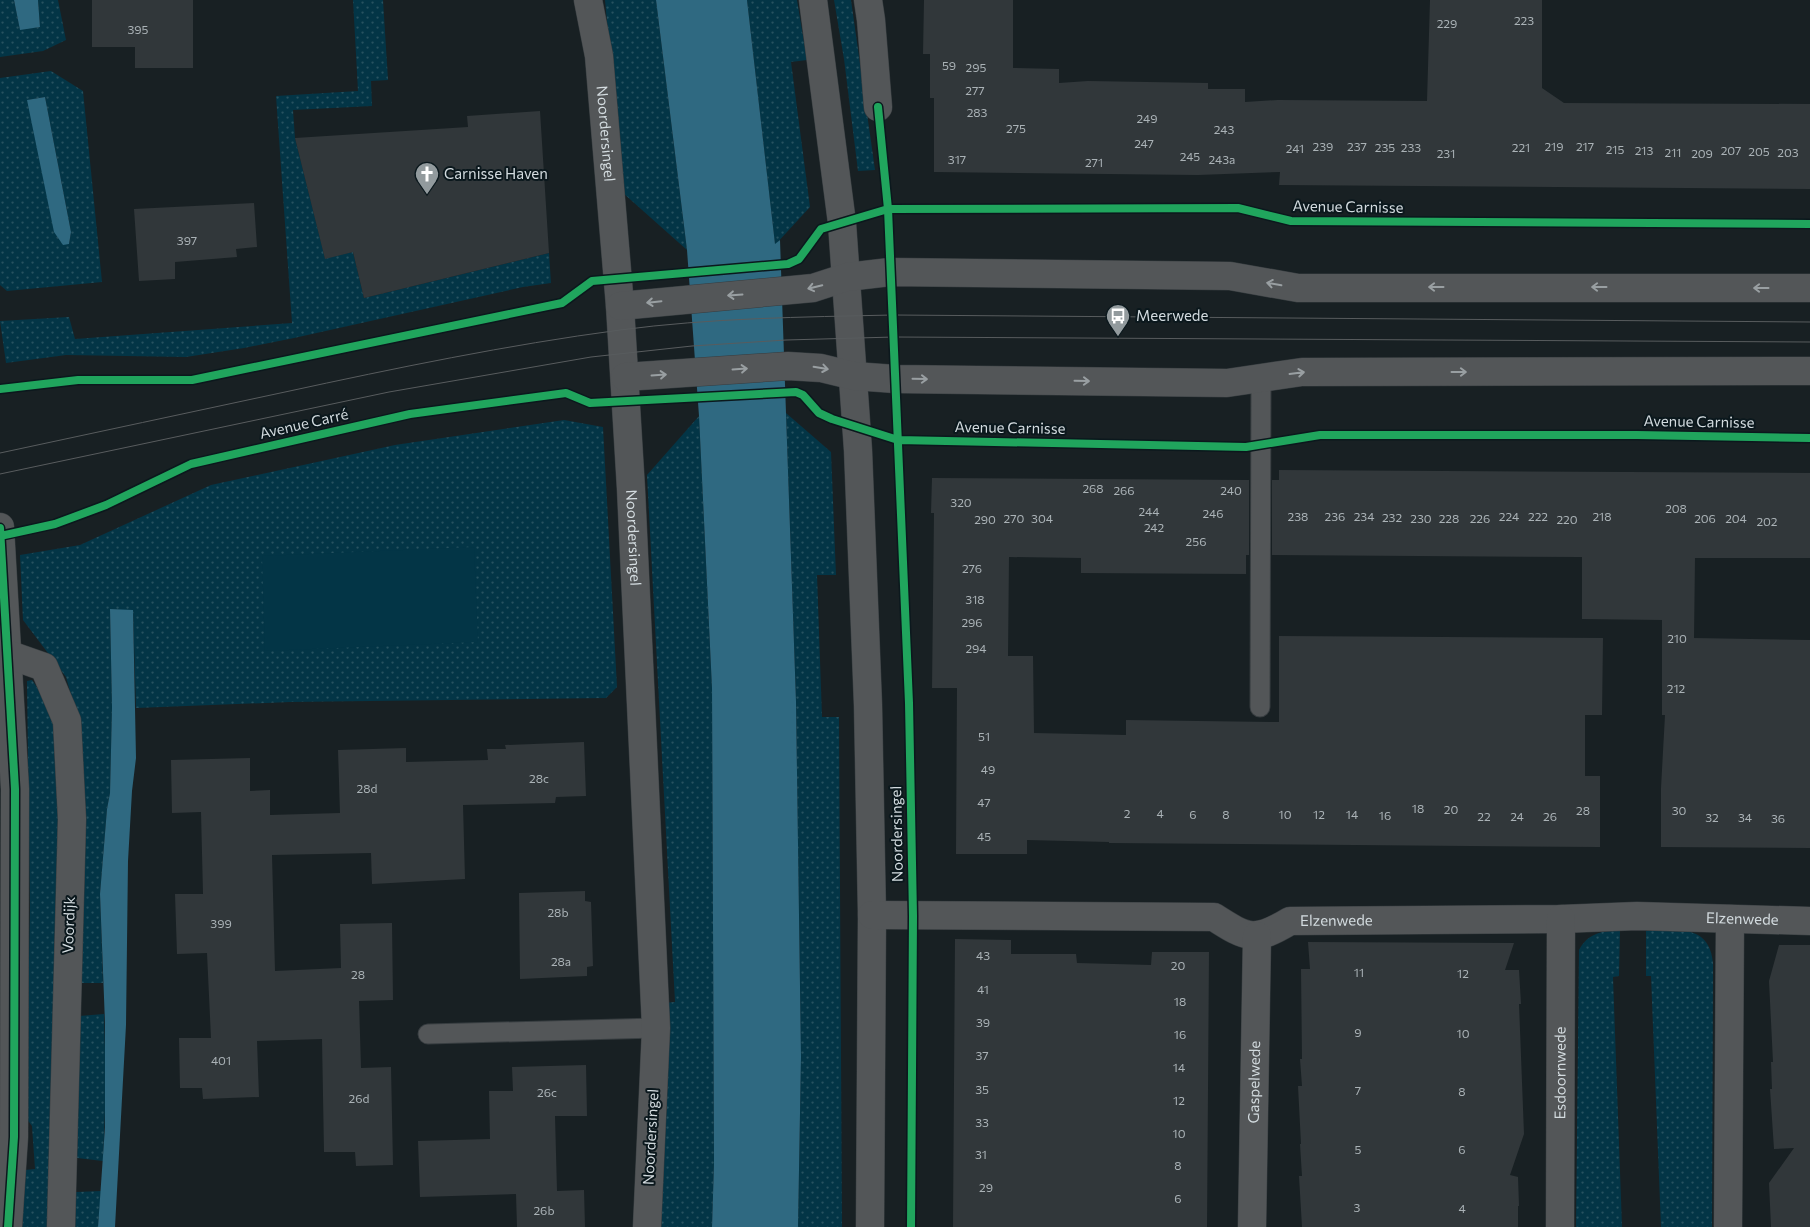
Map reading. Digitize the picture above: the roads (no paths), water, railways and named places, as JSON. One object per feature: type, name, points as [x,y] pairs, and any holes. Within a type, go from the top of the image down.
[{"type":"street","name":"Noordersingel","points":[[588,0],[599,56],[625,377],[656,1028],[647,1227]]},
{"type":"street","name":"Noordersingel","points":[[813,0],[842,223],[858,450],[868,705],[872,915],[870,1227]]},
{"type":"street","points":[[868,0],[878,107]]},
{"type":"street","points":[[620,306],[688,298],[782,292],[813,288],[847,277],[890,272],[1230,276],[1298,288],[1810,288]]},
{"type":"street","points":[[625,377],[788,366],[821,368],[854,376],[923,380],[1227,383],[1302,372],[1810,371]]},
{"type":"street","points":[[0,527],[14,789],[14,1137],[8,1227]]},
{"type":"street","name":"Voordijk","points":[[7,654],[44,667],[66,721],[72,819],[61,1227]]},
{"type":"street","points":[[872,915],[1214,917],[1242,933],[1257,936]]},
{"type":"street","name":"Elzenwede","points":[[1257,936],[1271,932],[1290,921],[1561,919],[1637,916],[1810,921]]},
{"type":"street","name":"Esdoornwede","points":[[1560,1227],[1561,919]]},
{"type":"street","points":[[1728,1227],[1730,919]]},
{"type":"street","name":"Gaspelwede","points":[[1252,1227],[1257,936]]},
{"type":"lane","points":[[1260,707],[1261,378]]},
{"type":"lane","points":[[428,1034],[656,1028]]},
{"type":"tram line","points":[[0,453],[452,358],[578,336],[688,323],[893,315],[1810,322]]},
{"type":"tram line","points":[[0,474],[389,392],[591,357],[692,346],[786,340],[894,337],[1810,342]]},
{"type":"place","name":"Carnisse Haven","points":[[427,195]]},
{"type":"place","name":"Meerwede","points":[[1118,337]]}]
